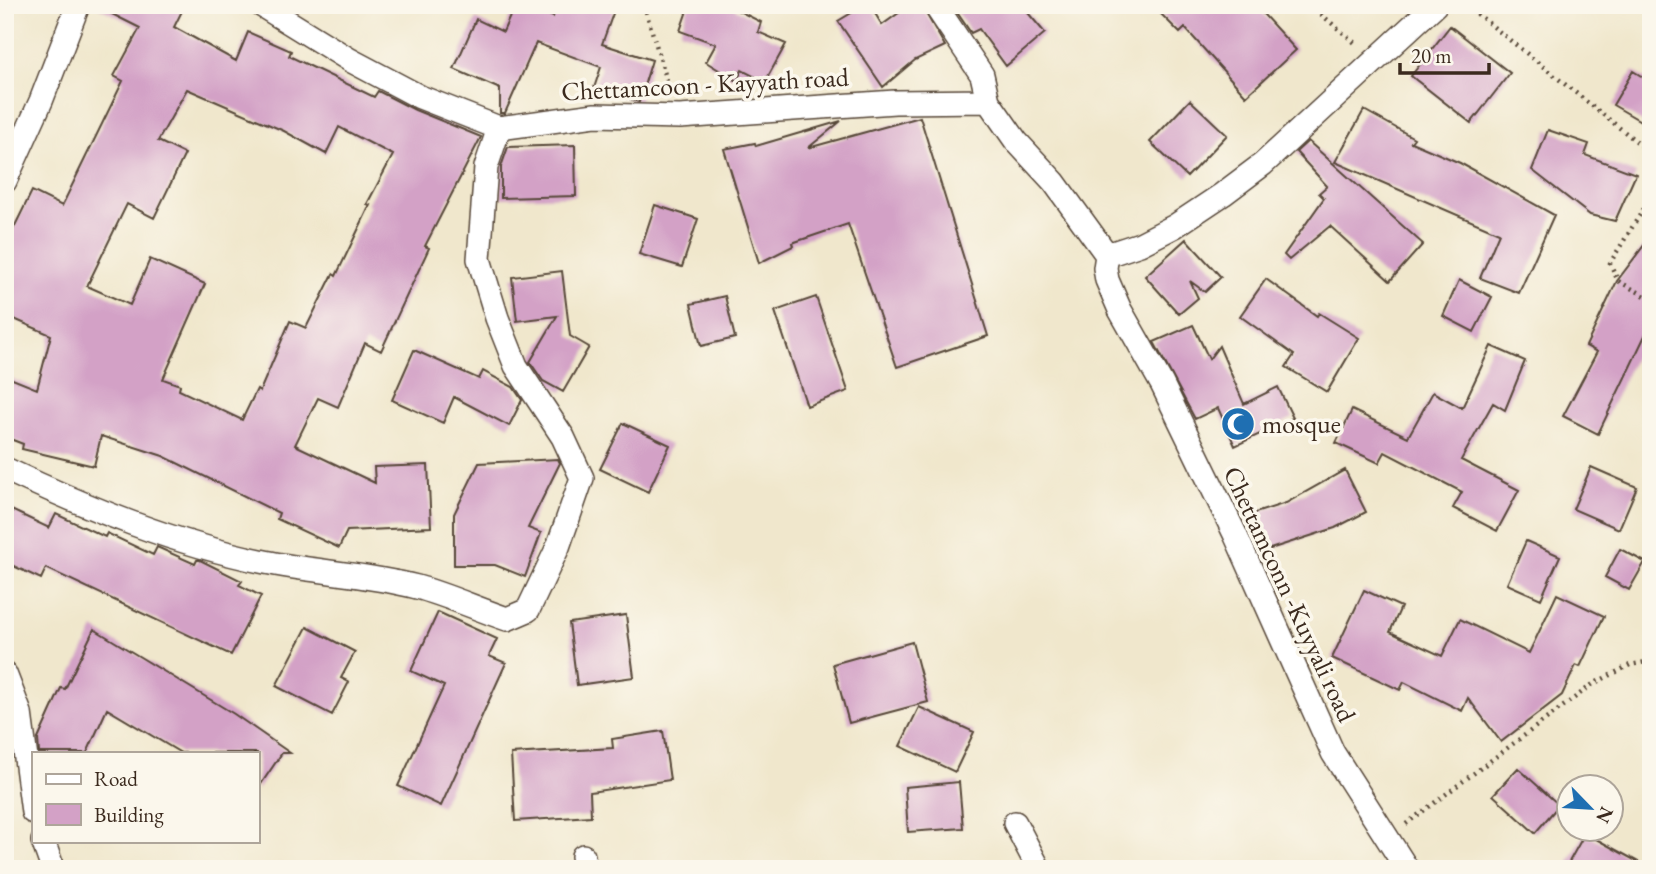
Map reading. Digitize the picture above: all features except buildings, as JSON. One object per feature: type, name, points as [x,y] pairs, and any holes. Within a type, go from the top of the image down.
[{"type":"street","points":[[5,181],[41,102],[78,5]]},
{"type":"street","name":"Chettamcoon - Kayyath road","points":[[261,5],[350,60],[420,97],[499,128],[595,115],[680,117],[895,102],[988,101]]},
{"type":"street","points":[[935,5],[982,75],[988,101],[1016,141],[1054,182],[1107,255],[1152,238],[1223,194],[1263,164],[1435,5]]},
{"type":"street","points":[[5,470],[92,509],[169,536],[253,559],[418,587],[507,619],[528,610],[564,535],[582,478],[563,437],[516,366],[496,318],[480,259],[486,167],[499,128]]},
{"type":"street","name":"Chettamconn -Kuyyali road","points":[[1107,255],[1107,280],[1120,310],[1162,384],[1236,534],[1333,753],[1407,869]]},
{"type":"street","points":[[5,674],[20,713],[32,804]]},
{"type":"street","points":[[1015,823],[1039,869]]},
{"type":"street","points":[[43,842],[53,869]]},
{"type":"path","points":[[644,5],[664,77],[680,117]]},
{"type":"path","points":[[1310,5],[1376,62]]},
{"type":"path","points":[[1466,5],[1488,26],[1584,97],[1651,153]]},
{"type":"path","points":[[1651,197],[1610,263],[1618,281],[1651,299]]},
{"type":"path","points":[[1388,837],[1592,684],[1630,664],[1651,662]]},
{"type":"place","name":"mosque","points":[[1238,424]]}]
